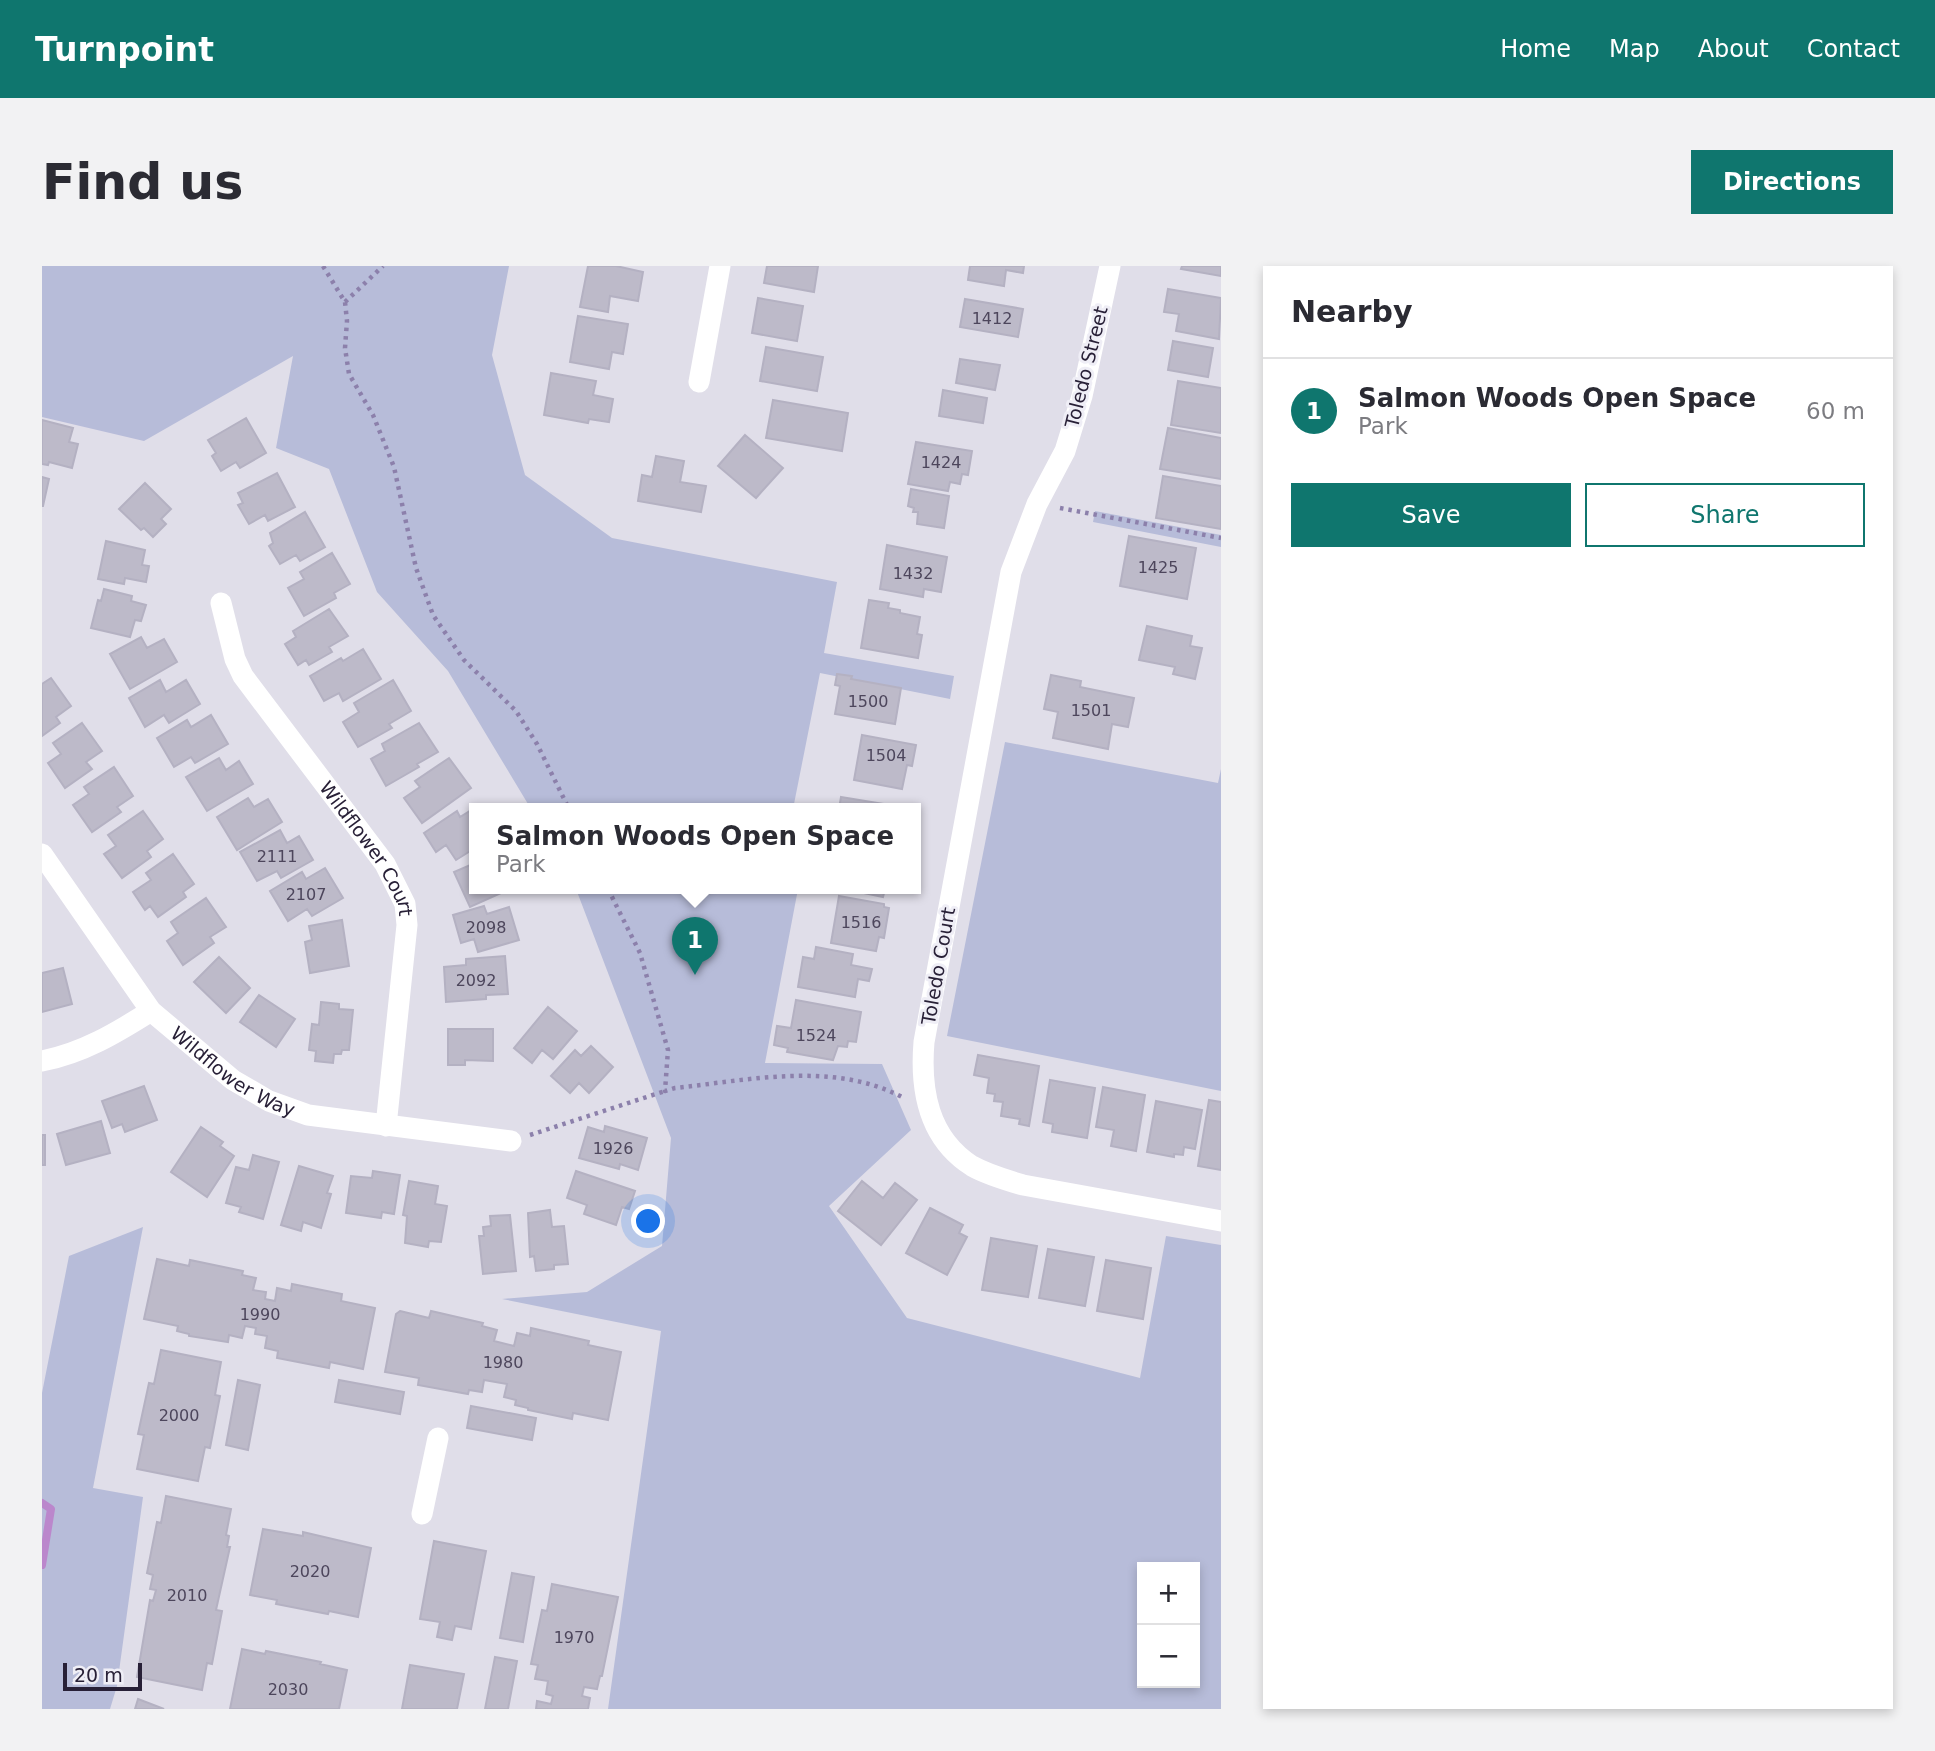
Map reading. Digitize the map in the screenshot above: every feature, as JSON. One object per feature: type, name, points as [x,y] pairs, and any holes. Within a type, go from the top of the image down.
[{"type":"street","points":[[699,382],[720,266]]},
{"type":"street","name":"Toledo Street","points":[[1037,504],[1065,451],[1082,396],[1110,266]]},
{"type":"street","name":"Toledo Court","points":[[1037,504],[1011,572],[924,1042],[922,1079],[925,1102],[934,1122],[958,1154],[972,1166],[997,1178],[1221,1221]]},
{"type":"street","name":"Wildflower Court","points":[[221,603],[235,659],[243,676],[385,864],[405,904],[407,925],[386,1126]]},
{"type":"street","name":"Wildflower Way","points":[[42,854],[151,1010],[233,1080],[269,1101],[307,1115],[511,1141]]},
{"type":"street","points":[[42,1061],[65,1057],[108,1038],[151,1010]]},
{"type":"street","points":[[422,1514],[438,1438]]},
{"type":"path","points":[[323,266],[345,302],[345,348],[349,374],[373,415],[394,467],[416,568],[433,615],[464,660],[516,711],[537,744],[566,803]]},
{"type":"path","points":[[345,302],[383,266]]},
{"type":"path","points":[[1037,504],[1221,538]]},
{"type":"path","points":[[610,894],[640,953],[668,1051],[665,1091]]},
{"type":"path","points":[[550,1129],[675,1088],[786,1077],[842,1077],[881,1086],[904,1098]]},
{"type":"shaded area","points":[[42,266],[509,266],[492,355],[525,475],[612,538],[837,582],[824,653],[954,676],[950,699],[820,673],[794,803],[527,803],[448,671],[377,592],[329,469],[276,448],[293,356],[144,441],[42,417]]},
{"type":"shaded area","points":[[1095,511],[1221,535],[1221,547],[1093,522]]},
{"type":"shaded area","points":[[1005,742],[1218,783],[1221,769],[1221,1091],[947,1036]]},
{"type":"shaded area","points":[[578,894],[797,894],[765,1063],[882,1064],[911,1130],[829,1206],[907,1318],[1140,1378],[1166,1236],[1221,1245],[1221,1709],[608,1709],[661,1331],[502,1299],[587,1292],[662,1246],[671,1138]]},
{"type":"shaded area","points":[[143,1227],[93,1488],[143,1497],[117,1686],[110,1709],[42,1709],[42,1393],[69,1256]]},
{"type":"building","points":[[588,266],[616,266],[643,272],[638,301],[610,296],[608,312],[580,307]]},
{"type":"building","points":[[767,266],[818,266],[814,292],[764,283]]},
{"type":"building","points":[[970,266],[1024,266],[1023,273],[1006,270],[1004,286],[968,280]]},
{"type":"building","points":[[1182,266],[1221,266],[1221,276],[1181,269]]},
{"type":"building","points":[[1168,289],[1221,298],[1219,339],[1176,331],[1179,314],[1164,312]]},
{"type":"building","points":[[758,298],[803,306],[797,341],[752,333]]},
{"type":"building","points":[[965,299],[1023,309],[1018,337],[960,327]]},
{"type":"building","points":[[578,316],[628,324],[623,354],[612,352],[609,369],[570,362]]},
{"type":"building","points":[[1173,341],[1213,348],[1208,377],[1168,370]]},
{"type":"building","points":[[766,347],[823,357],[817,391],[760,381]]},
{"type":"building","points":[[960,359],[1000,365],[995,390],[956,383]]},
{"type":"building","points":[[551,373],[596,381],[593,395],[613,399],[609,422],[589,419],[588,423],[544,415]]},
{"type":"building","points":[[1178,381],[1221,388],[1221,433],[1171,425]]},
{"type":"building","points":[[943,390],[987,398],[983,423],[939,416]]},
{"type":"building","points":[[773,400],[848,413],[842,451],[766,438]]},
{"type":"building","points":[[246,418],[266,453],[240,468],[236,462],[221,471],[212,456],[216,453],[208,440]]},
{"type":"building","points":[[42,420],[73,428],[69,442],[78,444],[72,468],[49,462],[48,465],[42,464]]},
{"type":"building","points":[[1168,428],[1221,438],[1221,479],[1160,469]]},
{"type":"building","points":[[745,435],[783,468],[756,498],[718,466]]},
{"type":"building","points":[[916,442],[972,451],[968,475],[962,474],[960,484],[950,482],[948,491],[908,484]]},
{"type":"building","points":[[656,456],[684,461],[680,482],[706,486],[701,512],[638,501],[642,475],[652,477]]},
{"type":"building","points":[[277,473],[295,507],[268,521],[265,515],[249,524],[238,505],[243,503],[238,493]]},
{"type":"building","points":[[1163,476],[1221,486],[1221,529],[1156,518]]},
{"type":"building","points":[[42,477],[49,479],[43,506],[42,506]]},
{"type":"building","points":[[145,483],[171,509],[161,519],[166,524],[153,537],[144,528],[141,530],[119,509]]},
{"type":"building","points":[[911,489],[949,496],[944,528],[917,524],[918,512],[913,512],[914,508],[908,506]]},
{"type":"building","points":[[305,512],[325,547],[300,561],[296,555],[280,564],[269,546],[273,543],[270,533]]},
{"type":"building","points":[[1129,536],[1196,548],[1187,599],[1120,586]]},
{"type":"building","points":[[106,541],[145,550],[142,565],[149,566],[146,582],[125,578],[124,584],[98,579]]},
{"type":"building","points":[[887,545],[947,557],[941,592],[924,589],[923,597],[880,589]]},
{"type":"building","points":[[332,553],[350,584],[334,593],[336,598],[304,616],[288,588],[304,579],[300,572]]},
{"type":"building","points":[[104,589],[132,596],[131,601],[146,605],[141,621],[135,620],[130,637],[91,628],[98,600],[101,601]]},
{"type":"building","points":[[869,600],[889,603],[888,608],[920,617],[917,634],[922,635],[918,658],[861,648]]},
{"type":"building","points":[[329,609],[348,636],[329,647],[332,652],[309,665],[306,660],[298,665],[285,644],[296,637],[293,631]]},
{"type":"building","points":[[1147,626],[1192,636],[1190,646],[1202,648],[1195,679],[1173,674],[1175,667],[1139,660]]},
{"type":"building","points":[[141,637],[147,648],[164,639],[177,662],[130,689],[110,654]]},
{"type":"building","points":[[363,649],[381,679],[343,701],[339,693],[324,701],[310,676]]},
{"type":"building","points":[[837,674],[901,688],[895,724],[835,714],[840,686],[835,685]]},
{"type":"building","points":[[1051,675],[1081,681],[1080,687],[1134,698],[1128,727],[1112,724],[1108,749],[1053,738],[1058,712],[1044,709]]},
{"type":"building","points":[[51,678],[71,706],[56,717],[60,723],[42,736],[42,684]]},
{"type":"building","points":[[160,680],[166,692],[186,680],[200,704],[169,723],[164,715],[145,727],[129,698]]},
{"type":"building","points":[[393,680],[411,711],[389,724],[392,728],[358,747],[343,722],[359,712],[354,703]]},
{"type":"building","points":[[211,715],[228,744],[195,763],[191,757],[174,767],[157,738],[187,720],[191,727]]},
{"type":"building","points":[[82,723],[102,751],[86,762],[92,769],[65,788],[48,763],[61,754],[53,743]]},
{"type":"building","points":[[419,723],[438,752],[417,764],[419,767],[386,786],[371,759],[385,751],[382,744]]},
{"type":"building","points":[[862,735],[916,745],[912,766],[907,765],[902,789],[854,780]]},
{"type":"building","points":[[219,758],[226,770],[239,761],[253,784],[207,811],[186,777]]},
{"type":"building","points":[[449,758],[471,788],[422,823],[404,798],[420,787],[415,781]]},
{"type":"building","points":[[114,767],[133,796],[117,807],[121,812],[92,832],[73,805],[89,794],[84,787]]},
{"type":"building","points":[[841,797],[878,803],[840,803]]},
{"type":"building","points":[[248,798],[254,807],[268,799],[282,822],[237,850],[217,817]]},
{"type":"building","points":[[143,811],[163,839],[147,851],[151,857],[122,878],[104,854],[116,846],[108,835]]},
{"type":"building","points":[[457,811],[460,817],[469,811],[469,852],[456,860],[446,845],[436,852],[424,833]]},
{"type":"building","points":[[280,830],[287,843],[299,836],[313,860],[281,878],[277,871],[257,881],[240,852]]},
{"type":"building","points":[[173,854],[194,884],[183,892],[186,897],[158,917],[150,906],[145,910],[133,892],[151,880],[146,873]]},
{"type":"building","points":[[469,866],[469,894],[499,894],[470,907],[454,872]]},
{"type":"building","points":[[325,868],[343,898],[312,916],[307,909],[288,921],[270,891],[302,872],[306,879]]},
{"type":"building","points":[[839,896],[884,904],[884,907],[889,908],[884,938],[879,937],[876,951],[831,943]]},
{"type":"building","points":[[206,898],[226,927],[210,937],[214,943],[183,965],[167,941],[178,933],[171,922]]},
{"type":"building","points":[[484,906],[487,914],[509,907],[519,940],[478,952],[474,939],[461,943],[453,915]]},
{"type":"building","points":[[342,920],[349,966],[310,973],[305,942],[312,940],[309,926]]},
{"type":"building","points":[[816,947],[853,954],[851,965],[872,969],[869,981],[858,979],[855,997],[798,987],[803,957],[814,959]]},
{"type":"building","points":[[505,956],[508,994],[486,995],[486,999],[446,1002],[444,967],[466,965],[466,959]]},
{"type":"building","points":[[219,957],[250,988],[226,1013],[194,982]]},
{"type":"building","points":[[63,968],[72,1004],[42,1012],[42,973]]},
{"type":"building","points":[[259,995],[295,1019],[276,1047],[240,1022]]},
{"type":"building","points":[[796,1000],[861,1012],[856,1042],[848,1041],[847,1047],[838,1046],[833,1060],[787,1052],[788,1048],[774,1045],[777,1026],[791,1028]]},
{"type":"building","points":[[321,1002],[339,1004],[339,1009],[353,1010],[349,1050],[334,1054],[333,1063],[315,1061],[316,1051],[309,1050],[312,1024],[319,1025]]},
{"type":"building","points":[[548,1007],[577,1031],[553,1059],[542,1050],[532,1063],[514,1048]]},
{"type":"building","points":[[448,1029],[493,1029],[493,1061],[465,1060],[465,1065],[448,1065]]},
{"type":"building","points":[[591,1046],[613,1067],[589,1093],[579,1083],[570,1093],[551,1076],[575,1050],[581,1056]]},
{"type":"building","points":[[978,1055],[1039,1066],[1029,1126],[1019,1124],[1020,1119],[1001,1116],[1003,1102],[994,1101],[995,1094],[987,1093],[989,1078],[974,1075]]},
{"type":"building","points":[[1050,1080],[1095,1088],[1087,1138],[1052,1132],[1053,1124],[1043,1122]]},
{"type":"building","points":[[144,1086],[157,1120],[125,1132],[122,1124],[112,1128],[102,1101]]},
{"type":"building","points":[[1103,1087],[1145,1095],[1136,1151],[1111,1146],[1114,1130],[1096,1127]]},
{"type":"building","points":[[1209,1100],[1221,1102],[1221,1170],[1198,1166]]},
{"type":"building","points":[[1156,1101],[1202,1110],[1195,1149],[1184,1147],[1183,1155],[1174,1154],[1174,1157],[1147,1152]]},
{"type":"building","points":[[101,1121],[110,1153],[66,1165],[57,1134]]},
{"type":"building","points":[[605,1126],[647,1138],[638,1170],[620,1164],[619,1169],[579,1158],[588,1127],[604,1132]]},
{"type":"building","points":[[201,1127],[223,1142],[220,1146],[234,1156],[207,1197],[171,1172]]},
{"type":"building","points":[[42,1135],[45,1135],[45,1165],[42,1165]]},
{"type":"building","points":[[253,1155],[279,1162],[263,1219],[239,1212],[241,1207],[226,1203],[236,1167],[249,1170]]},
{"type":"building","points":[[299,1166],[333,1176],[321,1228],[303,1222],[301,1231],[281,1225]]},
{"type":"building","points":[[373,1171],[400,1175],[394,1214],[382,1212],[381,1218],[346,1213],[351,1176],[372,1178]]},
{"type":"building","points":[[576,1171],[635,1191],[629,1209],[622,1207],[616,1225],[584,1214],[587,1205],[567,1198]]},
{"type":"building","points":[[409,1181],[438,1186],[435,1204],[447,1206],[441,1242],[429,1241],[428,1247],[405,1243],[407,1216],[403,1215]]},
{"type":"building","points":[[862,1181],[883,1198],[895,1183],[917,1200],[881,1245],[838,1211]]},
{"type":"building","points":[[930,1208],[963,1225],[959,1233],[967,1237],[947,1275],[906,1253]]},
{"type":"building","points":[[550,1210],[552,1227],[564,1226],[568,1264],[536,1271],[534,1256],[530,1257],[528,1213]]},
{"type":"building","points":[[510,1215],[516,1271],[483,1274],[479,1236],[484,1236],[483,1227],[491,1226],[490,1216]]},
{"type":"building","points":[[991,1238],[1037,1246],[1028,1297],[982,1290]]},
{"type":"building","points":[[1048,1249],[1094,1257],[1085,1306],[1039,1298]]},
{"type":"building","points":[[157,1259],[189,1266],[190,1260],[243,1271],[242,1275],[256,1278],[253,1290],[266,1292],[265,1299],[275,1301],[277,1288],[291,1291],[292,1284],[342,1294],[341,1301],[375,1308],[363,1369],[330,1362],[329,1368],[277,1358],[278,1351],[265,1348],[267,1336],[255,1334],[256,1328],[245,1326],[242,1338],[229,1335],[228,1342],[189,1336],[177,1331],[178,1326],[144,1319]]},
{"type":"building","points":[[1106,1260],[1151,1268],[1143,1319],[1097,1311]]},
{"type":"building","points":[[400,1311],[429,1318],[431,1311],[483,1323],[482,1326],[497,1330],[494,1341],[514,1346],[517,1333],[530,1336],[531,1328],[589,1341],[588,1345],[621,1352],[608,1420],[573,1413],[572,1419],[528,1410],[515,1405],[516,1400],[504,1397],[507,1384],[484,1380],[482,1392],[469,1390],[468,1394],[418,1385],[419,1378],[385,1372],[396,1314]]},
{"type":"building","points":[[161,1350],[221,1362],[215,1395],[220,1396],[210,1448],[205,1447],[198,1481],[137,1469],[144,1435],[138,1434],[149,1383],[154,1384]]},
{"type":"building","points":[[238,1380],[260,1385],[248,1450],[226,1445]]},
{"type":"building","points":[[339,1380],[404,1392],[400,1414],[335,1402]]},
{"type":"building","points":[[471,1406],[536,1418],[532,1440],[467,1428]]},
{"type":"building","points":[[166,1496],[231,1509],[226,1535],[229,1536],[227,1547],[230,1547],[216,1610],[222,1611],[212,1664],[207,1663],[202,1690],[137,1677],[150,1600],[153,1601],[156,1590],[150,1589],[153,1575],[147,1573],[157,1522],[161,1523]]},
{"type":"building","points":[[263,1529],[303,1536],[303,1532],[371,1548],[358,1617],[276,1604],[277,1600],[250,1595]]},
{"type":"building","points":[[434,1541],[486,1551],[471,1629],[455,1626],[452,1640],[437,1637],[440,1622],[420,1619]]},
{"type":"building","points":[[512,1573],[534,1577],[523,1642],[500,1638]]},
{"type":"building","points":[[552,1584],[618,1597],[602,1676],[597,1689],[584,1687],[582,1696],[590,1698],[588,1709],[536,1709],[537,1701],[551,1704],[553,1696],[546,1694],[548,1681],[535,1679],[538,1665],[531,1664],[542,1610],[547,1611]]},
{"type":"building","points":[[242,1649],[321,1662],[320,1664],[347,1670],[339,1709],[230,1709]]},
{"type":"building","points":[[495,1657],[517,1661],[508,1709],[485,1709]]},
{"type":"building","points":[[410,1665],[464,1674],[457,1709],[402,1709]]},
{"type":"building","points":[[138,1699],[164,1709],[135,1709]]},
{"type":"waterway","points":[[42,1503],[51,1509],[42,1565]]},
{"type":"place","name":"Salmon Woods Open Space","points":[[695,975]]}]
